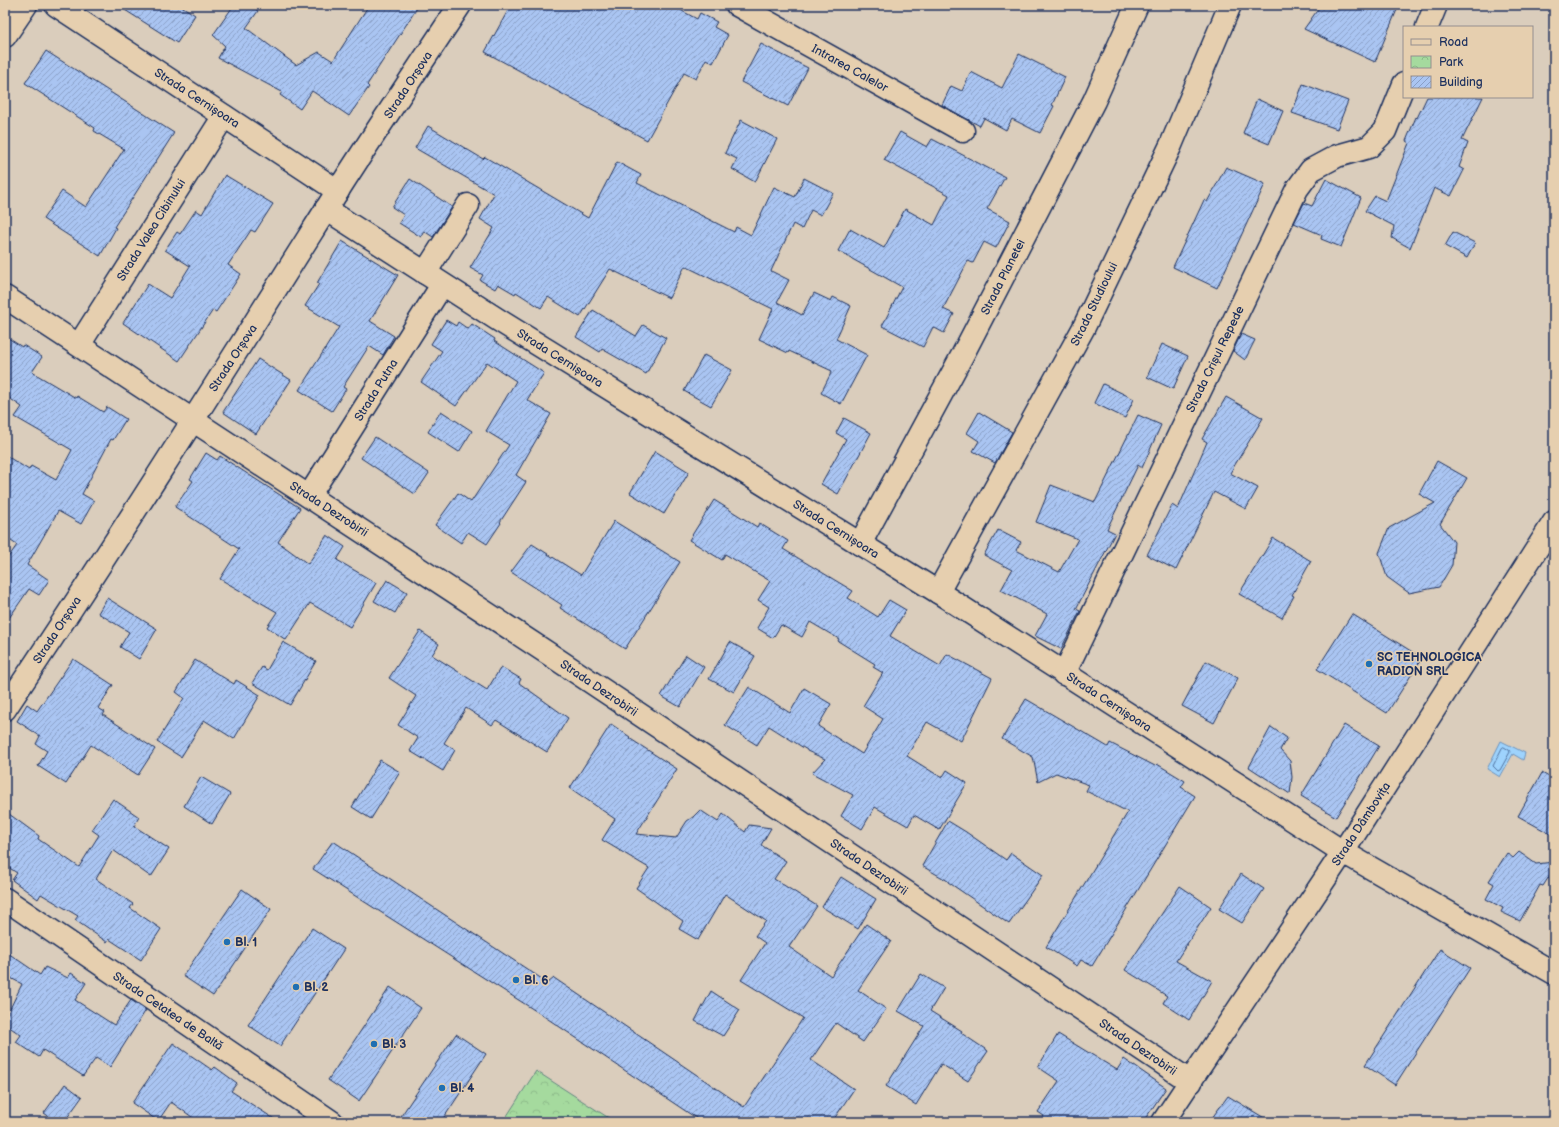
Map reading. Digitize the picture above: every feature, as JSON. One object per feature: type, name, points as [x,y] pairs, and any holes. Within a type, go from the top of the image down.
[{"type":"street","points":[[5,36],[26,5]]},
{"type":"street","name":"Strada Cernișoara","points":[[56,5],[224,116],[434,279],[938,592],[1343,852],[1554,973]]},
{"type":"street","name":"Strada Orșova","points":[[5,709],[55,635],[332,200],[460,5]]},
{"type":"street","name":"Intrarea Calelor","points":[[737,5],[962,131]]},
{"type":"street","name":"Strada Planetei","points":[[860,544],[963,354],[1094,101],[1137,5]]},
{"type":"street","name":"Strada Studioului","points":[[938,592],[1083,329],[1172,145],[1230,5]]},
{"type":"street","points":[[1427,26],[1436,5]]},
{"type":"street","name":"Strada Crișul Repede","points":[[1064,674],[1297,189],[1311,170],[1336,156],[1369,147],[1385,131],[1403,86]]},
{"type":"street","name":"Strada Valea Cibinului","points":[[79,345],[224,116]]},
{"type":"street","name":"Strada Putna","points":[[309,496],[434,279],[468,205]]},
{"type":"street","name":"Strada Dezrobirii","points":[[5,297],[309,496],[1191,1082]]},
{"type":"street","name":"Strada Dâmbovița","points":[[1163,1122],[1343,852],[1554,522]]},
{"type":"street","name":"Strada Cetatea de Baltă","points":[[5,899],[332,1122]]},
{"type":"green space","points":[[536,1071],[615,1122],[503,1122]]},
{"type":"water","points":[[1501,741],[1525,753],[1523,760],[1513,754],[1500,777],[1487,769]]},
{"type":"building","points":[[117,5],[180,5],[195,15],[177,43]]},
{"type":"building","points":[[234,5],[248,5],[258,11],[246,28],[296,65],[319,52],[333,61],[369,5],[419,5],[367,85],[369,87],[349,116],[312,91],[300,109],[280,95],[282,92],[218,58],[225,46],[213,35]]},
{"type":"building","points":[[511,5],[671,5],[697,19],[700,13],[717,22],[714,27],[728,35],[713,63],[706,59],[696,79],[684,73],[647,140],[485,52]]},
{"type":"building","points":[[1321,5],[1399,5],[1375,62],[1304,29]]},
{"type":"building","points":[[761,44],[808,68],[788,106],[741,82]]},
{"type":"building","points":[[46,51],[174,133],[114,227],[116,228],[100,256],[43,219],[62,191],[86,207],[124,149],[94,131],[95,128],[25,83]]},
{"type":"building","points":[[1019,54],[1065,77],[1052,105],[1054,106],[1040,133],[1012,119],[1006,130],[984,118],[980,126],[942,105],[951,86],[962,91],[971,72],[1002,88]]},
{"type":"building","points":[[1303,84],[1348,101],[1337,129],[1292,113]]},
{"type":"building","points":[[1427,98],[1483,98],[1462,140],[1468,143],[1459,167],[1464,170],[1451,196],[1434,188],[1410,248],[1392,238],[1394,226],[1365,211],[1375,196],[1386,201],[1409,143],[1406,141],[1416,117],[1417,118]]},
{"type":"building","points":[[1257,99],[1283,111],[1269,144],[1243,133]]},
{"type":"building","points":[[741,120],[777,139],[755,182],[732,169],[737,159],[725,153]]},
{"type":"building","points":[[428,126],[483,159],[485,157],[588,218],[617,162],[641,175],[637,183],[734,232],[736,227],[751,235],[774,187],[795,197],[804,178],[833,193],[821,215],[811,210],[802,229],[793,224],[771,271],[789,280],[777,302],[802,315],[814,293],[831,301],[833,297],[851,306],[836,339],[867,355],[841,404],[821,393],[832,371],[759,339],[773,309],[685,266],[669,298],[610,269],[580,317],[548,297],[541,308],[516,292],[515,294],[498,284],[495,289],[480,280],[483,275],[470,268],[494,228],[480,219],[494,194],[415,148]]},
{"type":"building","points":[[900,132],[927,147],[932,139],[1005,177],[987,209],[1010,221],[996,248],[984,242],[973,263],[968,261],[943,309],[954,314],[944,333],[933,327],[923,347],[882,326],[902,287],[838,251],[850,229],[884,248],[905,209],[934,225],[949,195],[884,160]]},
{"type":"building","points":[[1226,167],[1265,184],[1217,288],[1173,267],[1204,200],[1207,202]]},
{"type":"building","points":[[225,175],[273,204],[255,232],[251,230],[228,265],[241,274],[216,312],[213,310],[179,361],[123,323],[148,284],[170,298],[190,266],[165,250],[177,232],[180,234],[196,210],[202,214]]},
{"type":"building","points":[[410,179],[452,207],[433,237],[424,231],[421,237],[399,223],[404,215],[392,207]]},
{"type":"building","points":[[1326,179],[1361,198],[1341,247],[1321,239],[1322,235],[1294,223],[1304,203],[1312,206]]},
{"type":"building","points":[[1453,232],[1475,243],[1467,258],[1445,246]]},
{"type":"building","points":[[342,241],[398,275],[370,321],[394,336],[383,355],[369,346],[343,387],[346,389],[332,411],[299,390],[339,327],[305,306],[319,284],[317,283]]},
{"type":"building","points":[[593,310],[636,336],[643,325],[666,338],[646,374],[602,349],[600,352],[576,337]]},
{"type":"building","points":[[446,320],[456,326],[458,322],[468,329],[472,324],[495,339],[494,341],[544,373],[527,400],[551,414],[516,475],[526,482],[487,544],[468,532],[461,543],[435,525],[458,493],[471,502],[509,445],[486,431],[516,381],[487,362],[456,406],[421,382],[442,351],[431,344]]},
{"type":"building","points":[[1241,334],[1255,340],[1245,360],[1233,351]]},
{"type":"building","points":[[5,336],[42,357],[32,372],[103,412],[107,407],[126,419],[113,440],[111,439],[82,494],[94,501],[81,524],[58,511],[27,565],[49,580],[39,595],[29,589],[5,624],[5,562],[17,545],[5,537],[5,455],[29,470],[31,466],[56,480],[72,450],[15,417],[22,407],[5,395]]},
{"type":"building","points":[[1162,344],[1188,356],[1173,389],[1147,377]]},
{"type":"building","points":[[704,355],[732,370],[711,406],[684,391]]},
{"type":"building","points":[[258,359],[291,380],[256,434],[223,412]]},
{"type":"building","points":[[1103,384],[1134,399],[1125,418],[1094,403]]},
{"type":"building","points":[[1226,397],[1263,418],[1230,473],[1258,488],[1246,509],[1214,492],[1176,570],[1147,555],[1172,505],[1178,509],[1207,442],[1202,439]]},
{"type":"building","points":[[441,411],[472,431],[459,452],[428,432]]},
{"type":"building","points":[[979,412],[1012,432],[995,463],[973,451],[979,441],[967,433]]},
{"type":"building","points":[[1138,415],[1161,425],[1142,468],[1138,465],[1107,529],[1115,533],[1076,609],[1080,611],[1061,649],[1035,636],[1047,614],[1001,590],[1012,570],[984,555],[998,530],[1021,542],[1016,550],[1059,572],[1078,539],[1036,522],[1051,485],[1095,502]]},
{"type":"building","points":[[844,418],[871,433],[838,494],[821,484],[846,439],[836,433]]},
{"type":"building","points":[[375,437],[429,473],[415,494],[361,458]]},
{"type":"building","points":[[655,451],[689,472],[664,514],[630,493]]},
{"type":"building","points":[[206,453],[217,460],[220,456],[300,508],[278,542],[308,564],[327,535],[345,547],[337,560],[376,583],[350,627],[310,603],[286,640],[267,627],[277,612],[220,579],[239,549],[175,507],[193,481],[190,479]]},
{"type":"building","points":[[1437,461],[1467,478],[1440,524],[1454,542],[1452,565],[1439,587],[1409,593],[1387,577],[1379,553],[1389,528],[1435,503],[1419,494]]},
{"type":"building","points":[[714,500],[757,527],[759,523],[788,541],[783,549],[853,591],[848,598],[878,617],[889,600],[906,610],[890,636],[940,666],[947,654],[992,678],[961,741],[927,722],[907,756],[942,778],[947,770],[967,783],[939,830],[914,815],[908,826],[875,807],[862,829],[841,816],[853,795],[812,773],[825,759],[807,751],[769,726],[757,745],[725,725],[749,687],[790,713],[804,688],[831,704],[818,726],[862,754],[883,719],[863,706],[883,673],[873,667],[875,664],[838,641],[839,639],[810,622],[802,637],[781,625],[773,638],[757,628],[769,607],[758,600],[770,581],[725,554],[722,560],[689,540]]},
{"type":"building","points":[[614,521],[680,562],[625,649],[560,608],[562,605],[511,572],[532,544],[581,575]]},
{"type":"building","points":[[1273,538],[1311,561],[1292,595],[1294,596],[1282,618],[1239,594]]},
{"type":"building","points":[[387,580],[407,592],[395,613],[374,601]]},
{"type":"building","points":[[107,598],[157,629],[139,659],[120,647],[129,632],[98,613]]},
{"type":"building","name":"SC TEHNOLOGICA RADION SRL","points":[[1352,614],[1422,658],[1387,713],[1317,669]]},
{"type":"building","points":[[420,631],[439,644],[432,655],[487,690],[501,667],[521,679],[519,683],[568,718],[547,752],[496,720],[492,725],[466,708],[444,743],[455,750],[443,771],[410,751],[418,738],[398,725],[416,696],[389,678]]},
{"type":"building","points":[[283,642],[316,661],[290,705],[252,683],[262,667],[267,670]]},
{"type":"building","points":[[730,642],[755,656],[734,692],[709,679]]},
{"type":"building","points":[[686,655],[704,667],[680,707],[661,696]]},
{"type":"building","points":[[73,659],[113,685],[98,708],[105,712],[103,715],[155,749],[138,775],[91,745],[66,784],[38,766],[47,751],[36,744],[40,736],[17,721],[27,704],[37,711]]},
{"type":"building","points":[[195,660],[234,684],[236,680],[260,695],[234,739],[204,720],[181,757],[157,742],[184,698],[176,692]]},
{"type":"building","points":[[1206,661],[1238,678],[1214,723],[1182,706]]},
{"type":"building","points":[[1026,699],[1108,747],[1110,743],[1155,766],[1157,764],[1185,781],[1181,787],[1195,796],[1092,966],[1081,960],[1077,966],[1046,947],[1128,812],[1086,791],[1089,785],[1056,773],[1038,782],[1033,757],[1002,739]]},
{"type":"building","points":[[611,724],[630,737],[629,738],[677,769],[636,834],[676,838],[687,821],[700,810],[718,822],[723,814],[745,832],[749,825],[771,828],[761,845],[786,861],[774,879],[817,906],[789,947],[831,976],[866,924],[891,941],[858,990],[886,1009],[863,1042],[836,1023],[811,1060],[854,1089],[832,1122],[702,1122],[539,1013],[313,869],[333,841],[548,983],[554,978],[744,1107],[803,1018],[741,980],[765,943],[755,936],[766,921],[725,894],[698,940],[679,929],[683,921],[636,888],[649,868],[602,840],[615,819],[570,788]]},
{"type":"building","points":[[1344,725],[1379,746],[1336,817],[1301,796]]},
{"type":"building","points":[[1271,727],[1287,738],[1280,750],[1290,761],[1292,777],[1290,794],[1249,767]]},
{"type":"building","points":[[380,760],[400,772],[371,819],[352,807]]},
{"type":"building","points":[[1542,773],[1554,780],[1554,836],[1518,816]]},
{"type":"building","points":[[201,777],[230,794],[212,824],[184,806]]},
{"type":"building","points":[[113,799],[139,817],[134,826],[169,849],[151,877],[113,850],[96,879],[133,904],[130,908],[161,929],[141,960],[109,939],[107,942],[75,920],[78,916],[41,894],[38,899],[12,880],[17,873],[5,865],[5,811],[39,836],[38,839],[79,867],[99,835],[92,830]]},
{"type":"building","points":[[948,821],[1006,860],[1011,853],[1043,875],[1009,924],[948,881],[922,866]]},
{"type":"building","points":[[1519,852],[1536,864],[1554,862],[1554,869],[1543,886],[1540,885],[1520,921],[1501,912],[1503,908],[1486,899],[1494,884],[1489,881],[1507,853],[1513,858]]},
{"type":"building","points":[[1241,874],[1264,889],[1242,923],[1219,909]]},
{"type":"building","points":[[841,877],[876,899],[858,929],[822,907]]},
{"type":"building","points":[[1180,886],[1211,907],[1176,961],[1212,981],[1189,1020],[1163,1003],[1167,996],[1125,970]]},
{"type":"building","name":"Bl. 1","points":[[242,889],[271,909],[213,996],[183,976]]},
{"type":"building","name":"Bl. 2","points":[[312,928],[344,949],[280,1046],[248,1025]]},
{"type":"building","points":[[1440,949],[1470,968],[1395,1085],[1365,1065]]},
{"type":"building","points":[[5,951],[40,975],[45,967],[68,978],[71,973],[86,983],[75,1000],[114,1025],[131,1000],[146,1010],[110,1067],[96,1058],[83,1076],[43,1050],[39,1057],[16,1042],[21,1035],[5,1024],[5,1019],[22,984],[5,975]]},
{"type":"building","points":[[921,974],[944,988],[930,1011],[962,1031],[961,1033],[988,1051],[968,1081],[941,1064],[916,1105],[886,1086],[924,1026],[898,1011]]},
{"type":"building","name":"Bl. 3","points":[[390,987],[421,1008],[359,1101],[328,1080]]},
{"type":"building","points":[[711,991],[740,1010],[723,1036],[695,1021]]},
{"type":"building","name":"Bl. 4","points":[[456,1034],[486,1054],[441,1122],[397,1122]]},
{"type":"building","points":[[1058,1034],[1117,1070],[1124,1059],[1166,1088],[1143,1122],[1039,1122],[1044,1116],[1038,1112],[1059,1081],[1038,1067]]},
{"type":"building","points":[[173,1043],[212,1070],[215,1067],[237,1083],[231,1091],[279,1122],[199,1122],[171,1102],[158,1121],[132,1103]]},
{"type":"building","points":[[65,1084],[82,1097],[64,1122],[57,1122],[44,1113]]},
{"type":"building","points":[[1228,1096],[1271,1122],[1209,1122]]},
{"type":"place","name":"SC TEHNOLOGICA RADION SRL","points":[[1369,664]]},
{"type":"place","name":"Bl. 1","points":[[227,942]]},
{"type":"place","name":"Bl. 6","points":[[516,980]]},
{"type":"place","name":"Bl. 2","points":[[296,987]]},
{"type":"place","name":"Bl. 3","points":[[374,1044]]},
{"type":"place","name":"Bl. 4","points":[[442,1088]]}]
